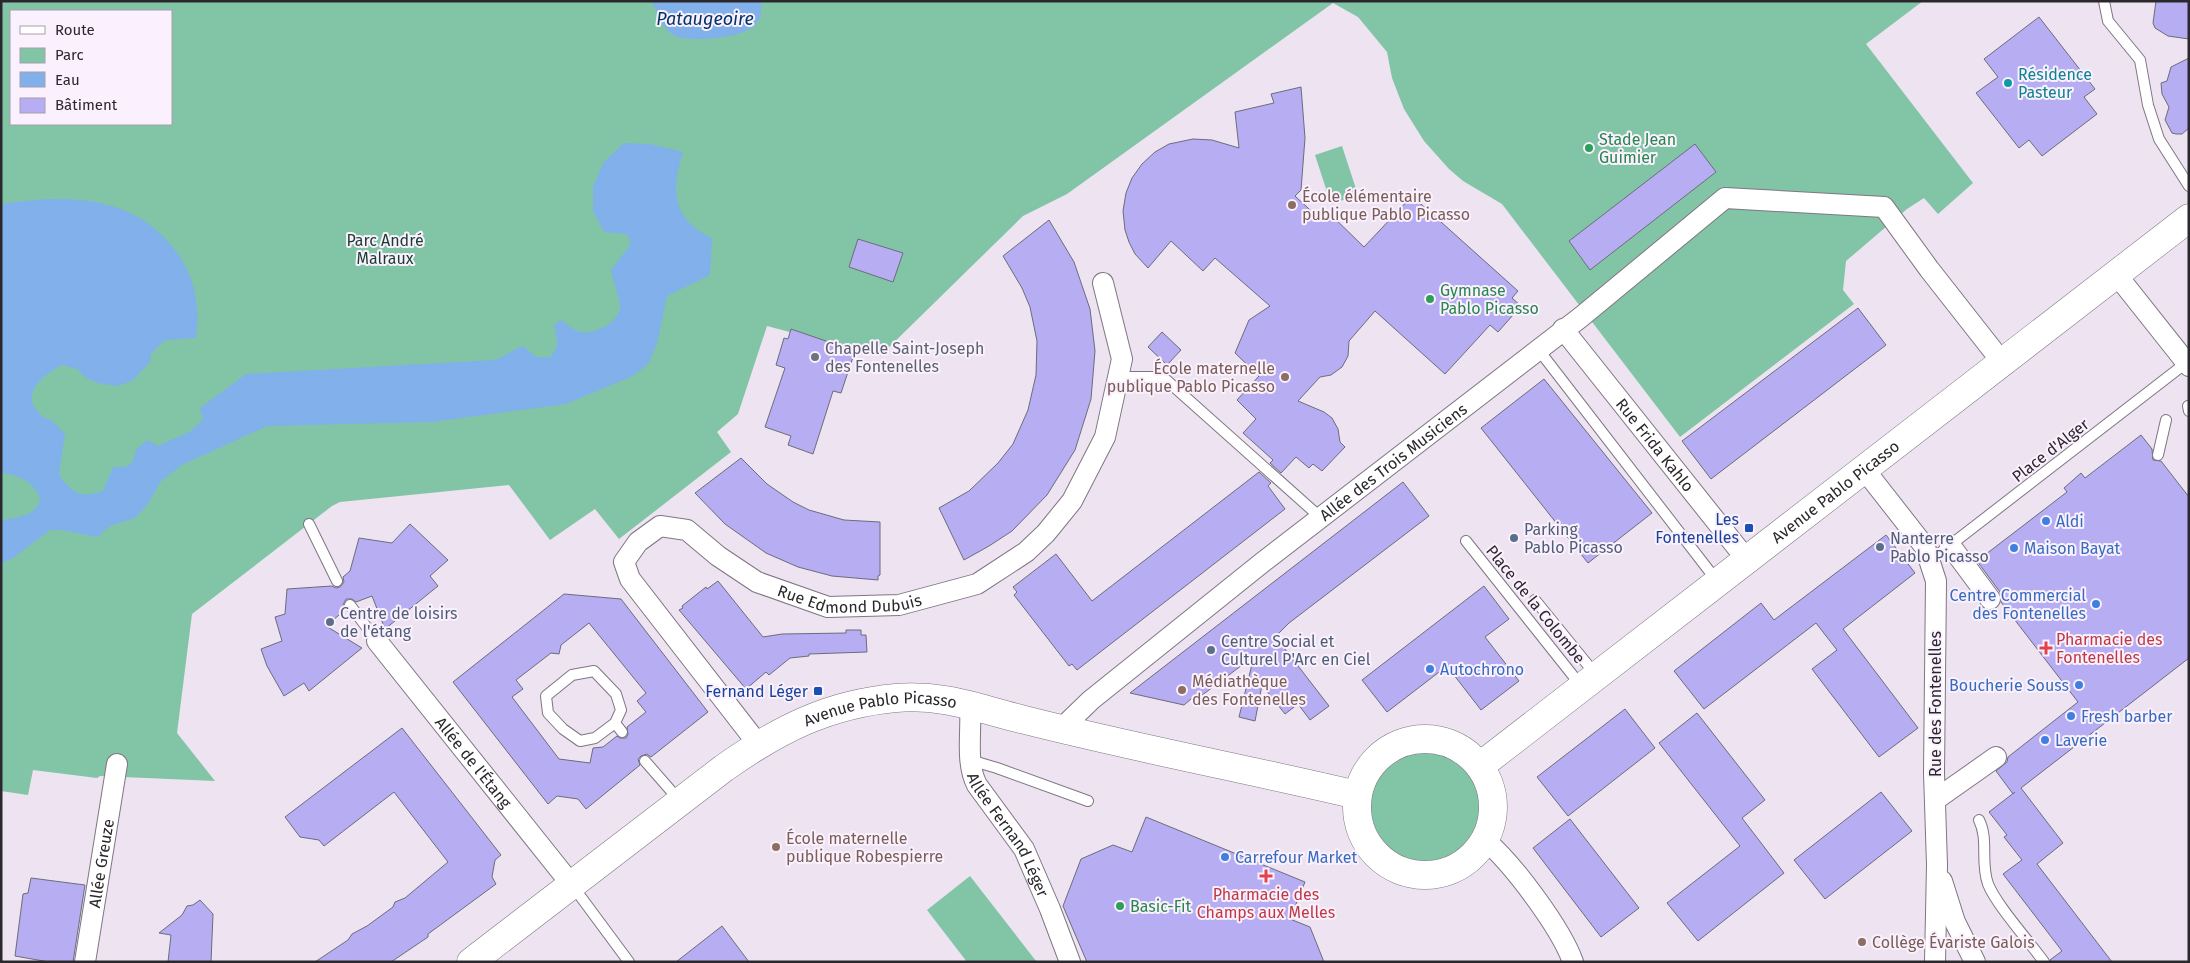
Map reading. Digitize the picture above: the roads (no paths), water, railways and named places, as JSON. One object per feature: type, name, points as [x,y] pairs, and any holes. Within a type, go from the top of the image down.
[{"type":"street","name":"Allée des Trois Musiciens","points":[[1062,728],[1091,700],[1320,517],[1581,317],[1725,198],[1884,208],[2002,362]]},
{"type":"street","name":"Avenue Pablo Picasso","points":[[1480,766],[2189,218]]},
{"type":"street","points":[[2116,274],[2188,365]]},
{"type":"street","name":"Rue Edmond Dubuis","points":[[758,744],[630,578],[624,562],[638,542],[660,526],[686,530],[718,556],[757,582],[828,606],[899,605],[977,584],[1026,552],[1046,534],[1072,501],[1105,437],[1122,359],[1103,283]]},
{"type":"street","name":"Rue Frida Kahlo","points":[[1563,329],[1747,560]]},
{"type":"street","name":"Rue des Fontenelles","points":[[1864,469],[1926,547],[1936,581],[1934,773],[1937,865],[1936,962]]},
{"type":"street","points":[[1950,545],[1990,599]]},
{"type":"street","name":"Allée de l'Étang","points":[[377,641],[571,884]]},
{"type":"street","name":"Avenue Pablo Picasso","points":[[471,962],[680,801],[758,744],[802,721],[837,709],[866,702],[924,697],[970,704],[1025,720],[1357,795]]},
{"type":"street","name":"Allée Fernand Léger","points":[[970,704],[972,729],[969,760],[971,774],[977,785],[1024,848],[1034,868],[1070,962]]},
{"type":"street","points":[[1416,739],[1434,739],[1452,744],[1468,753],[1480,766],[1488,779],[1493,795],[1494,810],[1492,826],[1486,841],[1470,860],[1450,872],[1426,876],[1402,873],[1381,860],[1365,842],[1357,819],[1357,795],[1365,774],[1379,756],[1398,744],[1416,739]]},
{"type":"street","points":[[1935,800],[1996,758]]},
{"type":"street","name":"Allée Greuze","points":[[85,962],[117,764]]},
{"type":"street","points":[[1486,841],[1511,868],[1552,923],[1569,950],[1573,962]]},
{"type":"street","points":[[1937,865],[1955,922],[1976,962]]},
{"type":"lane","points":[[2104,1],[2108,21],[2140,60],[2148,105],[2159,139],[2189,186]]},
{"type":"lane","points":[[1538,349],[1718,583]]},
{"type":"lane","name":"Place d'Alger","points":[[1931,560],[2188,365]]},
{"type":"lane","points":[[1118,377],[1163,377],[1320,517]]},
{"type":"lane","points":[[2158,455],[2166,420]]},
{"type":"lane","points":[[309,524],[337,581]]},
{"type":"lane","name":"Place de la Colombe","points":[[1466,541],[1589,682]]},
{"type":"lane","points":[[1535,600],[1589,682]]},
{"type":"lane","points":[[350,605],[377,641]]},
{"type":"lane","points":[[594,671],[616,694],[621,710],[615,723],[595,738],[580,741],[563,729],[548,714],[546,696],[572,675],[594,671]]},
{"type":"lane","points":[[615,723],[622,732]]},
{"type":"lane","points":[[969,760],[997,768],[1088,801]]},
{"type":"lane","points":[[645,761],[680,801]]},
{"type":"lane","points":[[1979,820],[1985,832],[1984,866],[1988,883],[1997,899],[2044,962]]},
{"type":"lane","points":[[571,884],[629,962]]},
{"type":"water","name":"Pataugeoire","points":[[652,1],[761,1],[761,11],[760,18],[754,26],[738,34],[714,38],[689,39],[672,34],[666,28]]},
{"type":"water","points":[[624,143],[649,144],[683,152],[677,179],[676,191],[678,202],[682,213],[689,222],[712,238],[710,275],[667,296],[657,344],[648,364],[633,376],[566,404],[432,422],[267,426],[182,465],[161,481],[148,504],[135,518],[110,526],[97,537],[62,530],[50,530],[13,558],[1,564],[1,520],[19,517],[31,512],[35,509],[40,498],[34,487],[29,483],[19,477],[1,473],[1,204],[51,199],[75,200],[121,209],[142,219],[161,234],[178,254],[193,284],[197,305],[196,338],[165,340],[151,354],[150,362],[132,381],[118,386],[98,383],[86,378],[77,369],[62,365],[54,369],[35,387],[32,394],[32,402],[36,409],[65,434],[59,475],[73,490],[78,493],[89,494],[103,491],[113,467],[126,467],[132,463],[136,450],[147,440],[158,446],[191,431],[203,419],[200,408],[246,374],[495,360],[523,346],[536,357],[550,357],[555,350],[557,338],[554,325],[561,320],[573,329],[581,332],[594,331],[607,326],[620,310],[611,270],[631,244],[627,234],[604,232],[593,211],[593,187],[603,163]]},
{"type":"place","name":"Résidence Pasteur","points":[[2008,83]]},
{"type":"place","name":"Stade Jean Guimier","points":[[1589,148]]},
{"type":"place","name":"École élémentaire publique Pablo Picasso","points":[[1292,205]]},
{"type":"place","name":"Gymnase Pablo Picasso","points":[[1430,299]]},
{"type":"place","name":"Chapelle Saint-Joseph des Fontenelles","points":[[815,357]]},
{"type":"place","name":"École maternelle publique Pablo Picasso","points":[[1285,377]]},
{"type":"place","name":"Aldi","points":[[2046,521]]},
{"type":"place","name":"Les Fontenelles","points":[[1749,528]]},
{"type":"place","name":"Parking Pablo Picasso","points":[[1514,538]]},
{"type":"place","name":"Nanterre Pablo Picasso","points":[[1880,547]]},
{"type":"place","name":"Maison Bayat","points":[[2014,548]]},
{"type":"place","name":"Centre Commercial des Fontenelles","points":[[2096,604]]},
{"type":"place","name":"Centre de loisirs de l'étang","points":[[330,622]]},
{"type":"place","name":"Pharmacie des Fontenelles","points":[[2046,648]]},
{"type":"place","name":"Centre Social et Culturel P'Arc en Ciel","points":[[1211,650]]},
{"type":"place","name":"Autochrono","points":[[1430,669]]},
{"type":"place","name":"Boucherie Souss","points":[[2079,685]]},
{"type":"place","name":"Médiathèque des Fontenelles","points":[[1182,690]]},
{"type":"place","name":"Fernand Léger","points":[[818,691]]},
{"type":"place","name":"Fresh barber","points":[[2071,716]]},
{"type":"place","name":"Laverie","points":[[2045,740]]},
{"type":"place","name":"École maternelle publique Robespierre","points":[[776,847]]},
{"type":"place","name":"Carrefour Market","points":[[1225,857]]},
{"type":"place","name":"Pharmacie des Champs aux Melles","points":[[1266,876]]},
{"type":"place","name":"Basic-Fit","points":[[1120,906]]},
{"type":"place","name":"Collège Évariste Galois","points":[[1862,942]]},
{"type":"park label","name":"Parc André Malraux","points":[[385,249]]}]
